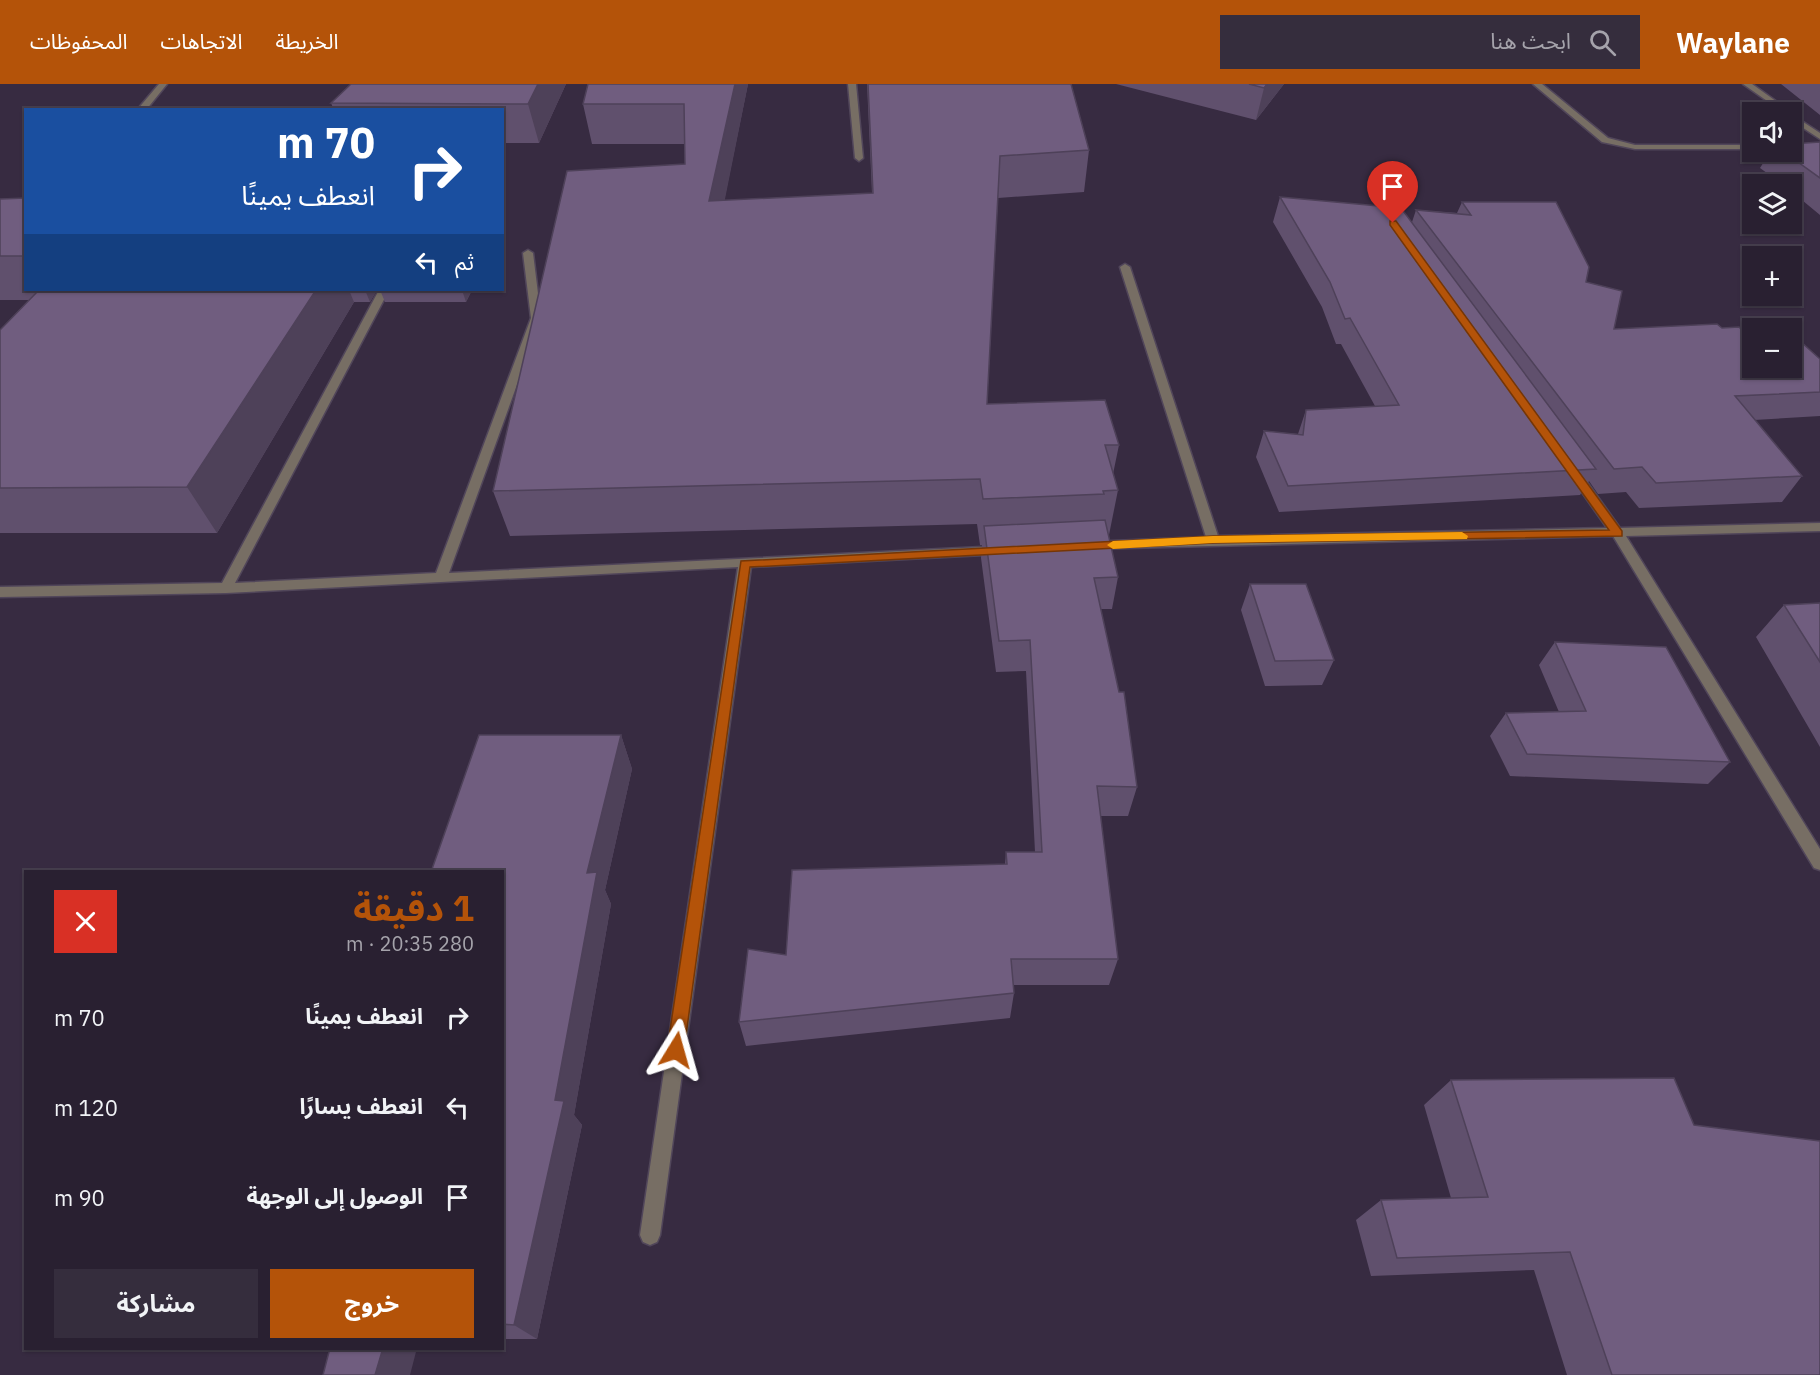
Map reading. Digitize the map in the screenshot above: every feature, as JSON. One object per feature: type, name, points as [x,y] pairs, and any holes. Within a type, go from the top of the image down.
[{"type":"street","points":[[143,108],[163,84]]},
{"type":"street","points":[[852,84],[859,158]]},
{"type":"street","points":[[1537,84],[1605,140],[1635,147],[1742,147]]},
{"type":"street","points":[[1747,84],[1772,102]]},
{"type":"street","points":[[1802,124],[1820,137]]},
{"type":"street","points":[[440,579],[536,318],[528,253]]},
{"type":"street","points":[[1125,267],[1213,540]]},
{"type":"street","points":[[226,588],[383,291]]},
{"type":"street","points":[[1562,456],[1618,534],[1820,863]]},
{"type":"street","points":[[1073,547],[1213,540],[1618,534],[1820,527]]},
{"type":"street","points":[[0,592],[226,588],[1014,550]]},
{"type":"street","points":[[650,1235],[745,563]]},
{"type":"building","points":[[351,84],[538,84],[528,104],[331,103]]},
{"type":"building","points":[[588,84],[735,84],[709,201],[873,193],[868,84],[1071,84],[1089,150],[1000,156],[987,404],[1105,400],[1119,445],[1105,445],[1118,490],[1103,491],[1104,494],[983,499],[980,479],[493,491],[567,171],[685,164],[684,104],[583,104]]},
{"type":"building","points":[[1249,84],[1267,84],[1264,88]]},
{"type":"building","points":[[1820,142],[1820,178],[1798,162],[1802,162],[1802,143]]},
{"type":"building","points":[[1280,197],[1401,208],[1596,469],[1288,486],[1264,431],[1303,435],[1306,410],[1399,405],[1350,318],[1345,319],[1330,282]]},
{"type":"building","points":[[24,198],[24,256],[0,256],[0,199]]},
{"type":"building","points":[[1462,202],[1556,202],[1589,267],[1586,282],[1622,291],[1614,329],[1717,324],[1722,328],[1739,327],[1742,330],[1742,378],[1802,378],[1802,343],[1820,359],[1820,392],[1735,396],[1802,476],[1656,483],[1642,467],[1614,469],[1416,210],[1471,215]]},
{"type":"building","points":[[38,291],[315,291],[187,487],[0,488],[0,330]]},
{"type":"building","points":[[1105,520],[1118,577],[1094,578],[1119,692],[1124,692],[1137,787],[1097,786],[1118,959],[1011,959],[1014,993],[739,1022],[748,949],[786,955],[792,870],[1007,864],[1006,852],[1042,852],[1030,640],[999,641],[984,526]]},
{"type":"building","points":[[1250,584],[1306,584],[1334,660],[1275,661]]},
{"type":"building","points":[[1820,603],[1820,662],[1784,605]]},
{"type":"building","points":[[1555,642],[1666,647],[1730,762],[1527,754],[1506,713],[1586,711]]},
{"type":"building","points":[[479,735],[621,735],[587,873],[597,872],[555,1100],[564,1101],[514,1325],[504,1324],[504,870],[432,870]]},
{"type":"building","points":[[1674,1078],[1694,1125],[1820,1141],[1820,1375],[1612,1375],[1570,1252],[1397,1258],[1381,1200],[1488,1197],[1451,1080]]},
{"type":"building","points":[[329,1350],[382,1350],[375,1375],[323,1375]]},
{"type":"slow traffic","points":[[1113,545],[1213,540],[1462,536]]},
{"type":"route","points":[[676,1050],[745,563],[1213,540],[1618,534],[1393,223]]}]
